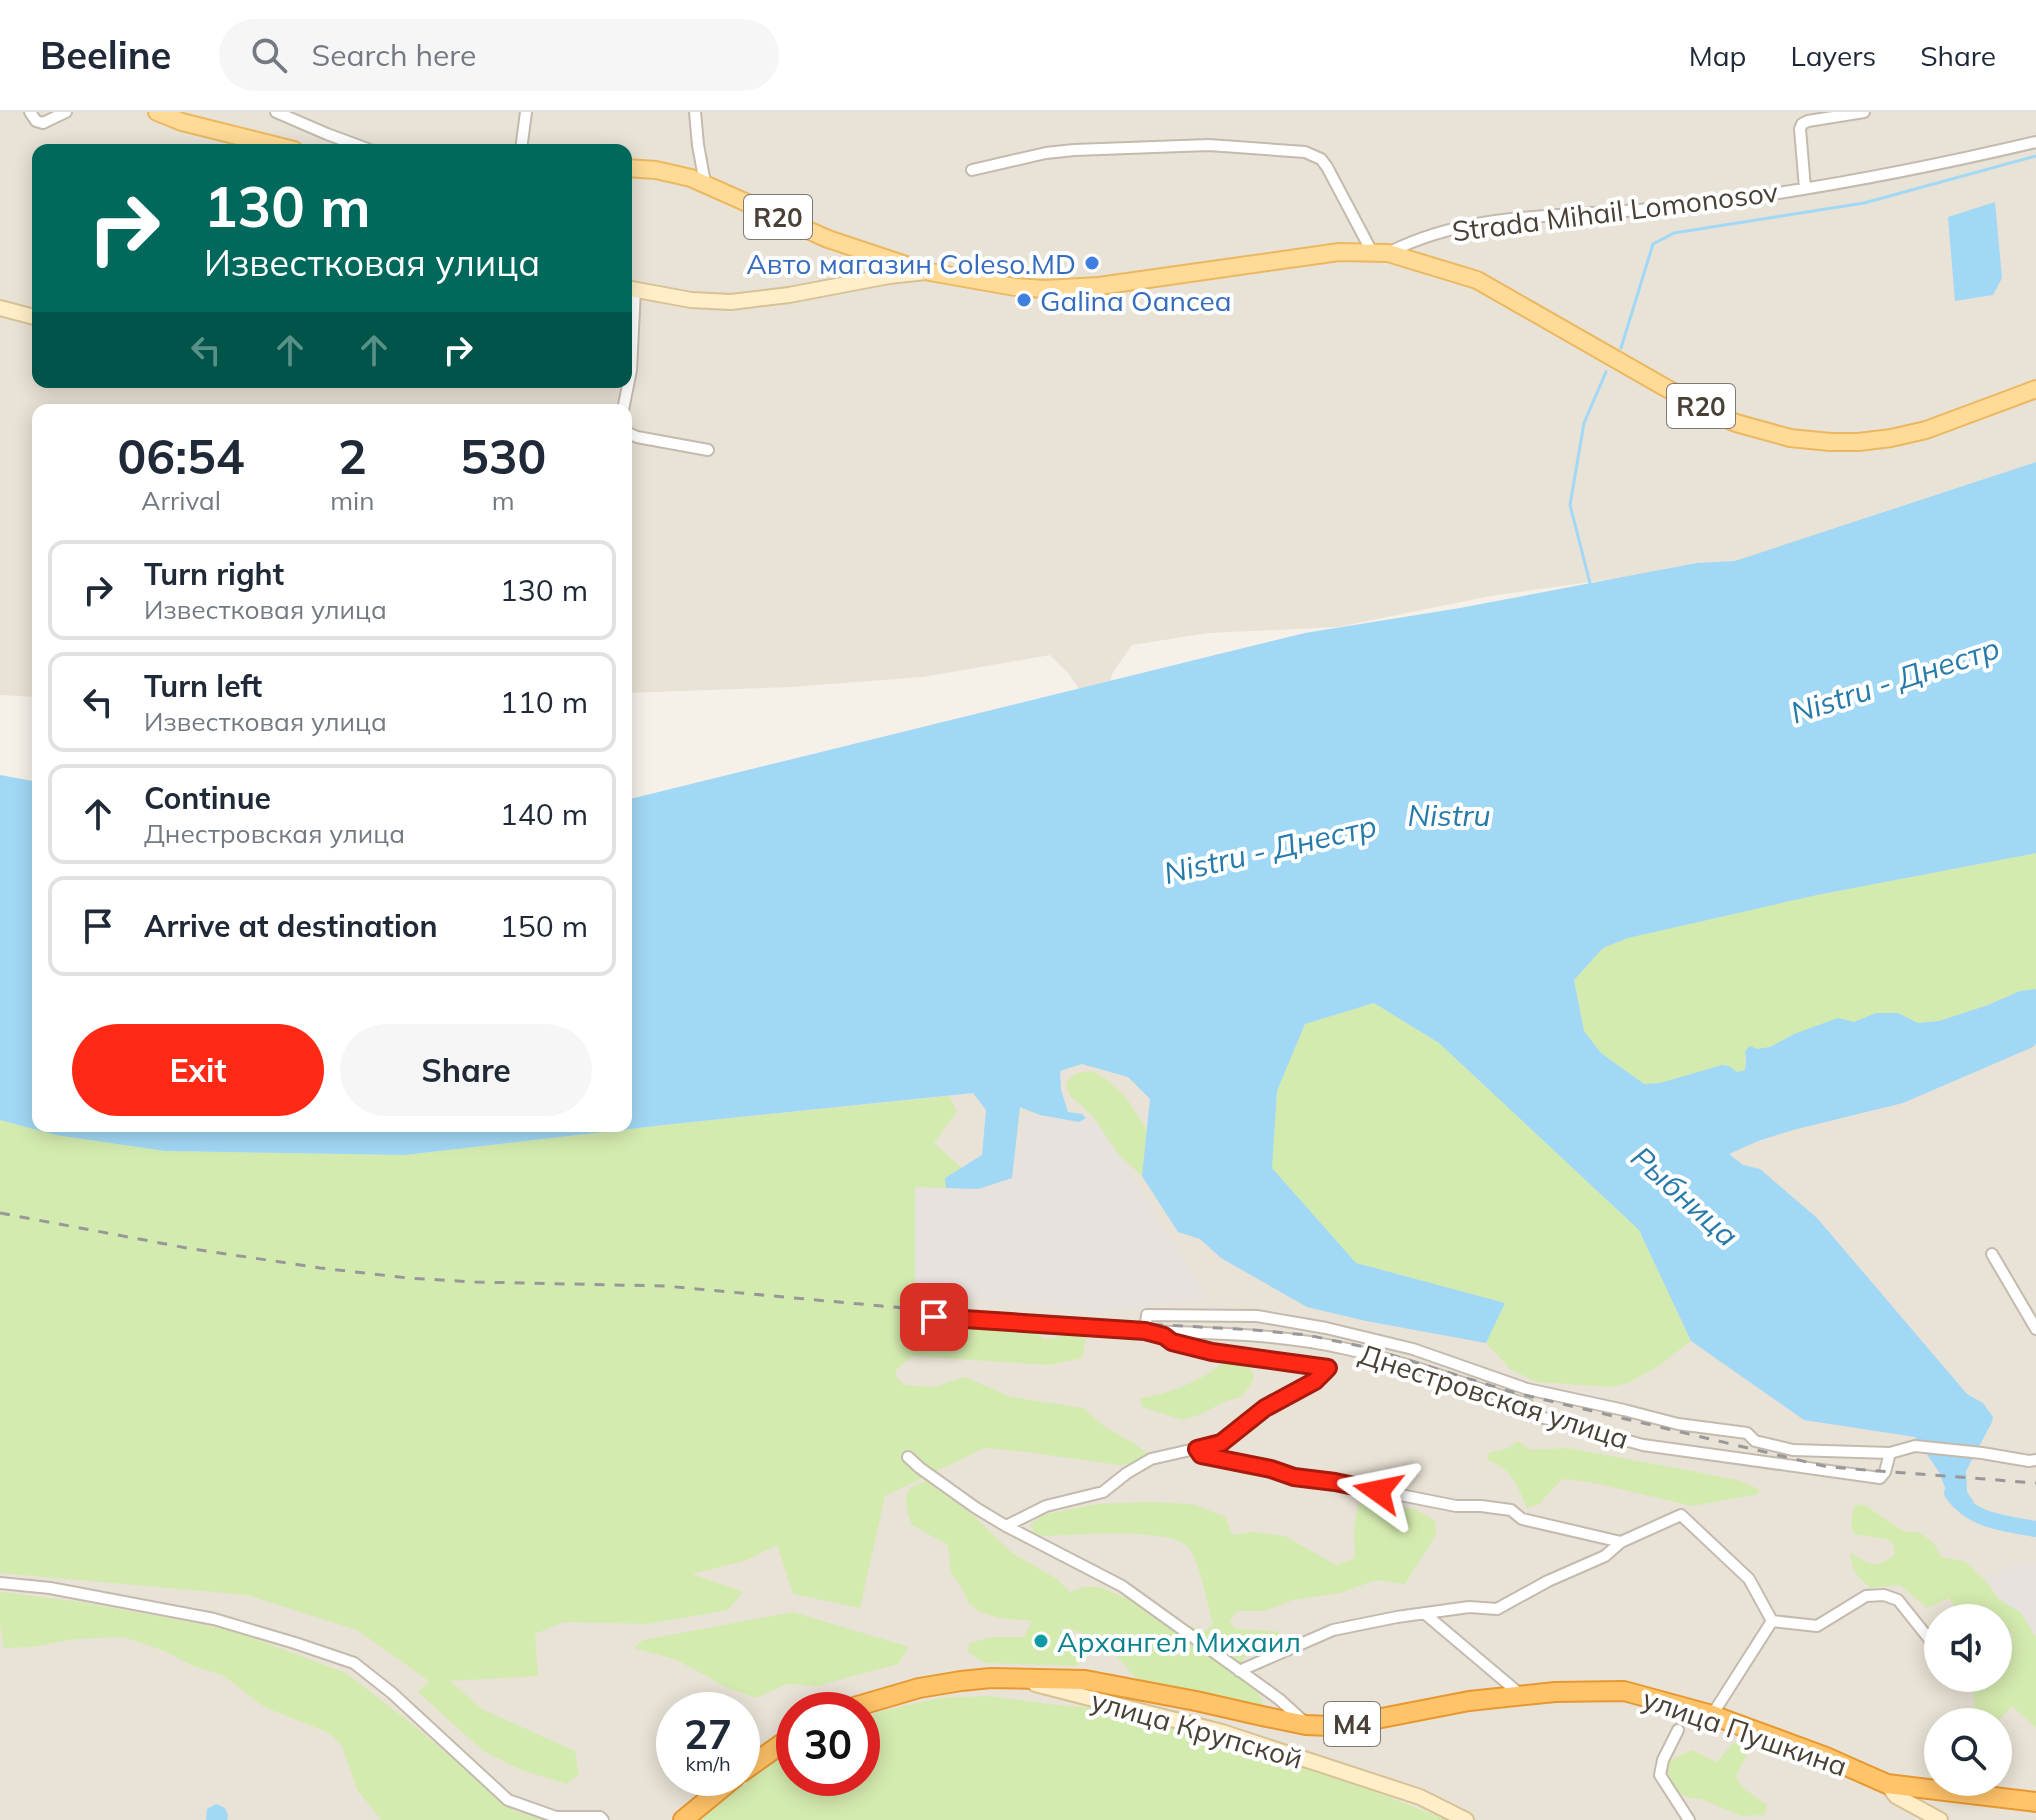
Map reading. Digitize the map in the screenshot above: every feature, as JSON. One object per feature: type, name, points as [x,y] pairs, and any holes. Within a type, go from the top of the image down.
[{"type":"highway","name":"улица Пушкина","points":[[1015,1679],[1094,1681],[1306,1725],[1342,1725],[1429,1707],[1520,1694],[1624,1691],[1712,1715],[1814,1752],[1887,1784]]},
{"type":"highway","name":"M4","points":[[880,1699],[919,1688],[976,1680],[1015,1679]]},
{"type":"highway","name":"M4","points":[[1887,1784],[2036,1802]]},
{"type":"highway","points":[[683,1820],[712,1796]]},
{"type":"main road","points":[[157,112],[182,122],[270,144]]},
{"type":"main road","name":"R20","points":[[632,169],[669,172],[705,183],[828,239],[930,272]]},
{"type":"main road","name":"Strada Mihail Lomonosov","points":[[930,272],[1015,287],[1064,288],[1284,258],[1339,252],[1380,253]]},
{"type":"main road","name":"R20","points":[[1380,253],[1477,280],[1715,414],[1790,438],[1830,442],[1891,438],[1926,430],[2036,389]]},
{"type":"street","points":[[30,112],[36,121],[43,123],[66,112]]},
{"type":"street","points":[[276,112],[354,144]]},
{"type":"street","points":[[522,144],[526,112]]},
{"type":"street","points":[[695,112],[705,183]]},
{"type":"street","points":[[1805,188],[1802,124],[1864,112]]},
{"type":"street","name":"Strada Mihail Lomonosov","points":[[1380,253],[1444,230],[1494,220],[1669,208],[1734,200],[1948,162],[2036,142]]},
{"type":"street","points":[[972,170],[1046,153],[1074,150],[1209,145],[1305,152],[1321,159],[1327,167],[1380,253]]},
{"type":"street","name":"Strada Mihail Lomonosov","points":[[632,289],[691,300],[731,302],[930,272]]},
{"type":"street","points":[[0,308],[32,316]]},
{"type":"street","points":[[632,435],[708,450]]},
{"type":"street","points":[[1992,1254],[2036,1329]]},
{"type":"street","points":[[1006,1526],[1046,1506],[1103,1492],[1151,1459],[1221,1443],[1265,1408],[1315,1381],[1328,1368],[1212,1352],[1172,1342],[1164,1336],[1145,1331],[1147,1315],[1257,1316],[1326,1328],[1413,1349],[1527,1389],[1678,1424],[1747,1433],[1755,1441],[1793,1450],[1890,1453],[1915,1446],[2036,1460]]},
{"type":"street","name":"Днестровская улица","points":[[934,1317],[1285,1338],[1347,1349],[1426,1371],[1528,1405],[1533,1415],[1643,1445],[1880,1478],[1885,1472],[1890,1453]]},
{"type":"street","points":[[1197,1449],[1201,1455],[1271,1469],[1294,1477],[1456,1506],[1511,1510],[1522,1519],[1621,1542]]},
{"type":"street","points":[[908,1457],[976,1508],[1122,1586],[1279,1699],[1306,1725]]},
{"type":"street","points":[[1239,1671],[1333,1630],[1469,1607],[1497,1609],[1548,1581],[1605,1556],[1621,1542],[1681,1515],[1749,1579],[1772,1621]]},
{"type":"street","points":[[0,1583],[50,1588],[214,1619],[354,1663],[392,1693],[508,1800],[556,1817],[600,1817],[603,1820]]},
{"type":"street","points":[[1772,1621],[1817,1626],[1866,1596],[1884,1595],[1898,1600],[1924,1632]]},
{"type":"street","points":[[1424,1613],[1520,1694]]},
{"type":"street","points":[[1712,1715],[1772,1621]]},
{"type":"street","name":"улица Крупской","points":[[1015,1679],[1222,1732],[1420,1797],[1466,1820]]},
{"type":"street","points":[[1678,1730],[1663,1760],[1660,1775],[1689,1820]]},
{"type":"street","name":"улица Пушкина","points":[[1887,1784],[1896,1796],[1940,1820]]},
{"type":"shaded area","points":[[0,112],[2036,112],[2036,466],[1735,562],[1490,596],[1338,627],[1208,633],[1132,645],[1113,672],[1107,691],[1084,696],[1050,655],[923,677],[791,687],[632,693],[632,404],[32,404],[32,697],[0,695]]},
{"type":"shaded area","points":[[2036,634],[2036,1820],[0,1820],[0,959],[32,1100],[32,1132],[632,1132],[632,1124]]},
{"type":"shaded area","points":[[1025,1115],[1079,1122],[1086,1118],[1097,1124],[1208,1299],[1098,1312],[915,1294],[915,1186],[978,1189],[1011,1178]]},
{"type":"shaded area","points":[[2014,1563],[2036,1564],[2036,1638],[2021,1613],[2012,1604],[1999,1599],[1986,1581]]},
{"type":"green space","points":[[2036,853],[2036,989],[2020,991],[1939,1021],[1918,1023],[1898,1013],[1876,1013],[1854,1022],[1794,1034],[1770,1047],[1745,1051],[1745,1070],[1737,1072],[1722,1065],[1660,1083],[1643,1084],[1601,1053],[1584,1031],[1574,980],[1603,948],[1627,938],[1817,895]]},
{"type":"green space","points":[[1374,1003],[1439,1043],[1639,1230],[1691,1341],[1660,1365],[1630,1382],[1612,1387],[1536,1382],[1510,1369],[1486,1343],[1504,1303],[1356,1263],[1271,1168],[1277,1091],[1305,1024]]},
{"type":"green space","points":[[1092,1071],[1125,1096],[1147,1130],[1142,1176],[1118,1154],[1092,1115],[1070,1096],[1066,1084],[1068,1080],[1077,1074]]},
{"type":"green space","points":[[949,1096],[957,1112],[934,1143],[962,1168],[945,1178],[946,1188],[915,1187],[915,1294],[918,1319],[1026,1326],[1036,1330],[1044,1340],[1078,1332],[1086,1340],[1082,1358],[1050,1365],[912,1356],[896,1370],[896,1376],[904,1385],[933,1387],[965,1377],[1011,1397],[1083,1408],[1105,1427],[1148,1454],[1134,1463],[1119,1465],[984,1448],[885,1496],[860,1608],[793,1594],[777,1545],[745,1561],[692,1574],[743,1592],[728,1610],[648,1624],[564,1622],[535,1634],[538,1676],[450,1681],[482,1709],[575,1751],[579,1775],[567,1784],[521,1770],[483,1751],[418,1692],[429,1681],[357,1630],[247,1595],[0,1573],[0,1120],[32,1129],[32,1132],[165,1151],[405,1155],[604,1132],[632,1132],[632,1129]]},
{"type":"green space","points":[[1227,1363],[1250,1367],[1254,1376],[1241,1397],[1183,1420],[1142,1407],[1140,1398],[1181,1387]]},
{"type":"green space","points":[[1518,1441],[1531,1450],[1568,1448],[1736,1480],[1759,1489],[1758,1494],[1692,1506],[1590,1482],[1562,1479],[1539,1504],[1527,1508],[1508,1473],[1487,1460],[1489,1453],[1508,1448]]},
{"type":"green space","points":[[926,1481],[973,1515],[1011,1552],[1057,1579],[1070,1592],[1083,1587],[1100,1587],[1206,1631],[1213,1624],[1199,1572],[1188,1547],[1178,1541],[1142,1534],[1036,1535],[1030,1525],[1043,1515],[1096,1504],[1192,1504],[1226,1517],[1232,1535],[1252,1532],[1285,1536],[1336,1565],[1355,1558],[1354,1530],[1358,1504],[1415,1509],[1435,1521],[1436,1535],[1405,1584],[1376,1580],[1340,1593],[1293,1600],[1264,1611],[1238,1611],[1229,1621],[1235,1628],[1279,1632],[1281,1640],[1268,1651],[1242,1658],[1264,1706],[1255,1708],[1144,1684],[1100,1642],[1059,1627],[1082,1656],[1077,1666],[984,1663],[968,1652],[969,1643],[992,1637],[1024,1637],[1032,1621],[999,1618],[969,1604],[951,1573],[948,1545],[912,1525],[910,1520],[906,1503],[910,1488]]},
{"type":"green space","points":[[1863,1504],[1903,1531],[1920,1533],[1933,1542],[1941,1557],[1964,1561],[2007,1604],[1953,1604],[1949,1598],[1924,1605],[1900,1585],[1871,1588],[1853,1569],[1851,1553],[1877,1564],[1894,1555],[1894,1545],[1886,1539],[1854,1534],[1851,1523],[1854,1506]]},
{"type":"green space","points":[[0,1592],[81,1602],[232,1630],[346,1673],[411,1723],[514,1811],[547,1820],[381,1820],[357,1789],[341,1744],[327,1732],[264,1707],[224,1676],[123,1637],[74,1639],[32,1647],[4,1648]]},
{"type":"green space","points":[[2012,1607],[2021,1613],[2036,1638],[2036,1728],[2012,1706],[1975,1708],[1973,1692],[2012,1692]]},
{"type":"green space","points":[[793,1612],[909,1647],[898,1664],[816,1686],[787,1684],[760,1696],[760,1692],[739,1692],[728,1688],[677,1660],[634,1648],[643,1640]]},
{"type":"green space","points":[[987,1696],[1065,1706],[1122,1709],[1269,1754],[1447,1820],[697,1820],[726,1796],[760,1796],[760,1769],[776,1759],[776,1796],[880,1796],[880,1712],[941,1698]]},
{"type":"green space","points":[[1741,1738],[1749,1741],[1748,1753],[1736,1776],[1743,1788],[1767,1805],[1765,1815],[1741,1816],[1677,1792],[1667,1777],[1669,1761],[1692,1750],[1717,1762]]},
{"type":"water","points":[[1995,202],[2002,278],[1993,295],[1955,301],[1948,217]]},
{"type":"water","name":"Nistru","points":[[2036,462],[2036,853],[1817,895],[1628,938],[1603,948],[1574,980],[1584,1031],[1601,1053],[1644,1084],[1660,1083],[1722,1065],[1737,1072],[1745,1070],[1745,1051],[1750,1046],[1757,1049],[1770,1047],[1794,1034],[1838,1018],[1854,1022],[1876,1013],[1898,1013],[1918,1023],[1939,1021],[2020,991],[2036,989],[2036,1044],[2033,1047],[1903,1103],[1793,1130],[1729,1154],[1743,1165],[1760,1169],[1817,1218],[1967,1394],[1983,1403],[1993,1417],[1966,1471],[1967,1492],[1974,1502],[1962,1513],[1948,1495],[1939,1472],[1915,1437],[1804,1420],[1691,1341],[1639,1230],[1439,1043],[1374,1003],[1305,1024],[1277,1091],[1272,1168],[1356,1263],[1505,1303],[1486,1343],[1307,1307],[1221,1258],[1200,1239],[1178,1232],[1142,1176],[1150,1099],[1128,1077],[1082,1064],[1060,1071],[1061,1090],[1068,1112],[1082,1114],[1086,1118],[1079,1122],[1040,1115],[1020,1107],[1012,1178],[978,1189],[946,1188],[945,1178],[982,1155],[986,1110],[973,1093],[632,1129],[632,799],[1305,633],[1460,608],[1697,563],[1735,561]]},
{"type":"water","name":"Nistru","points":[[0,775],[32,781],[32,1129],[0,1120]]},
{"type":"water","name":"Nistru","points":[[45,1132],[604,1132],[405,1155],[165,1151]]},
{"type":"water","points":[[216,1804],[225,1808],[227,1820],[206,1820],[207,1809]]},
{"type":"waterway","points":[[1621,348],[1653,244],[1674,233],[1864,203],[2036,156]]},
{"type":"waterway","points":[[1590,583],[1570,505],[1584,423],[1606,372]]},
{"type":"waterway","name":"Рыбница","points":[[1952,1493],[1960,1503],[1979,1516],[2036,1529]]},
{"type":"railway","points":[[0,1213],[187,1248],[408,1278],[665,1286],[1034,1320],[1307,1335],[1365,1347],[1512,1392],[1828,1467],[2036,1483]]},
{"type":"place","name":"Авто магазин Coleso.MD","points":[[1092,263]]},
{"type":"place","name":"Galina Oancea","points":[[1024,300]]},
{"type":"place","name":"Архангел Михаил","points":[[1041,1641]]},
{"type":"route","points":[[934,1317],[1145,1331],[1164,1336],[1172,1342],[1212,1352],[1328,1368],[1315,1381],[1265,1408],[1221,1443],[1197,1449],[1201,1455],[1271,1469],[1294,1477],[1378,1491]]},
{"type":"water label","name":"Nistru - Днестр","points":[[1895,680]]},
{"type":"water label","name":"Nistru - Днестр","points":[[1270,849]]}]
